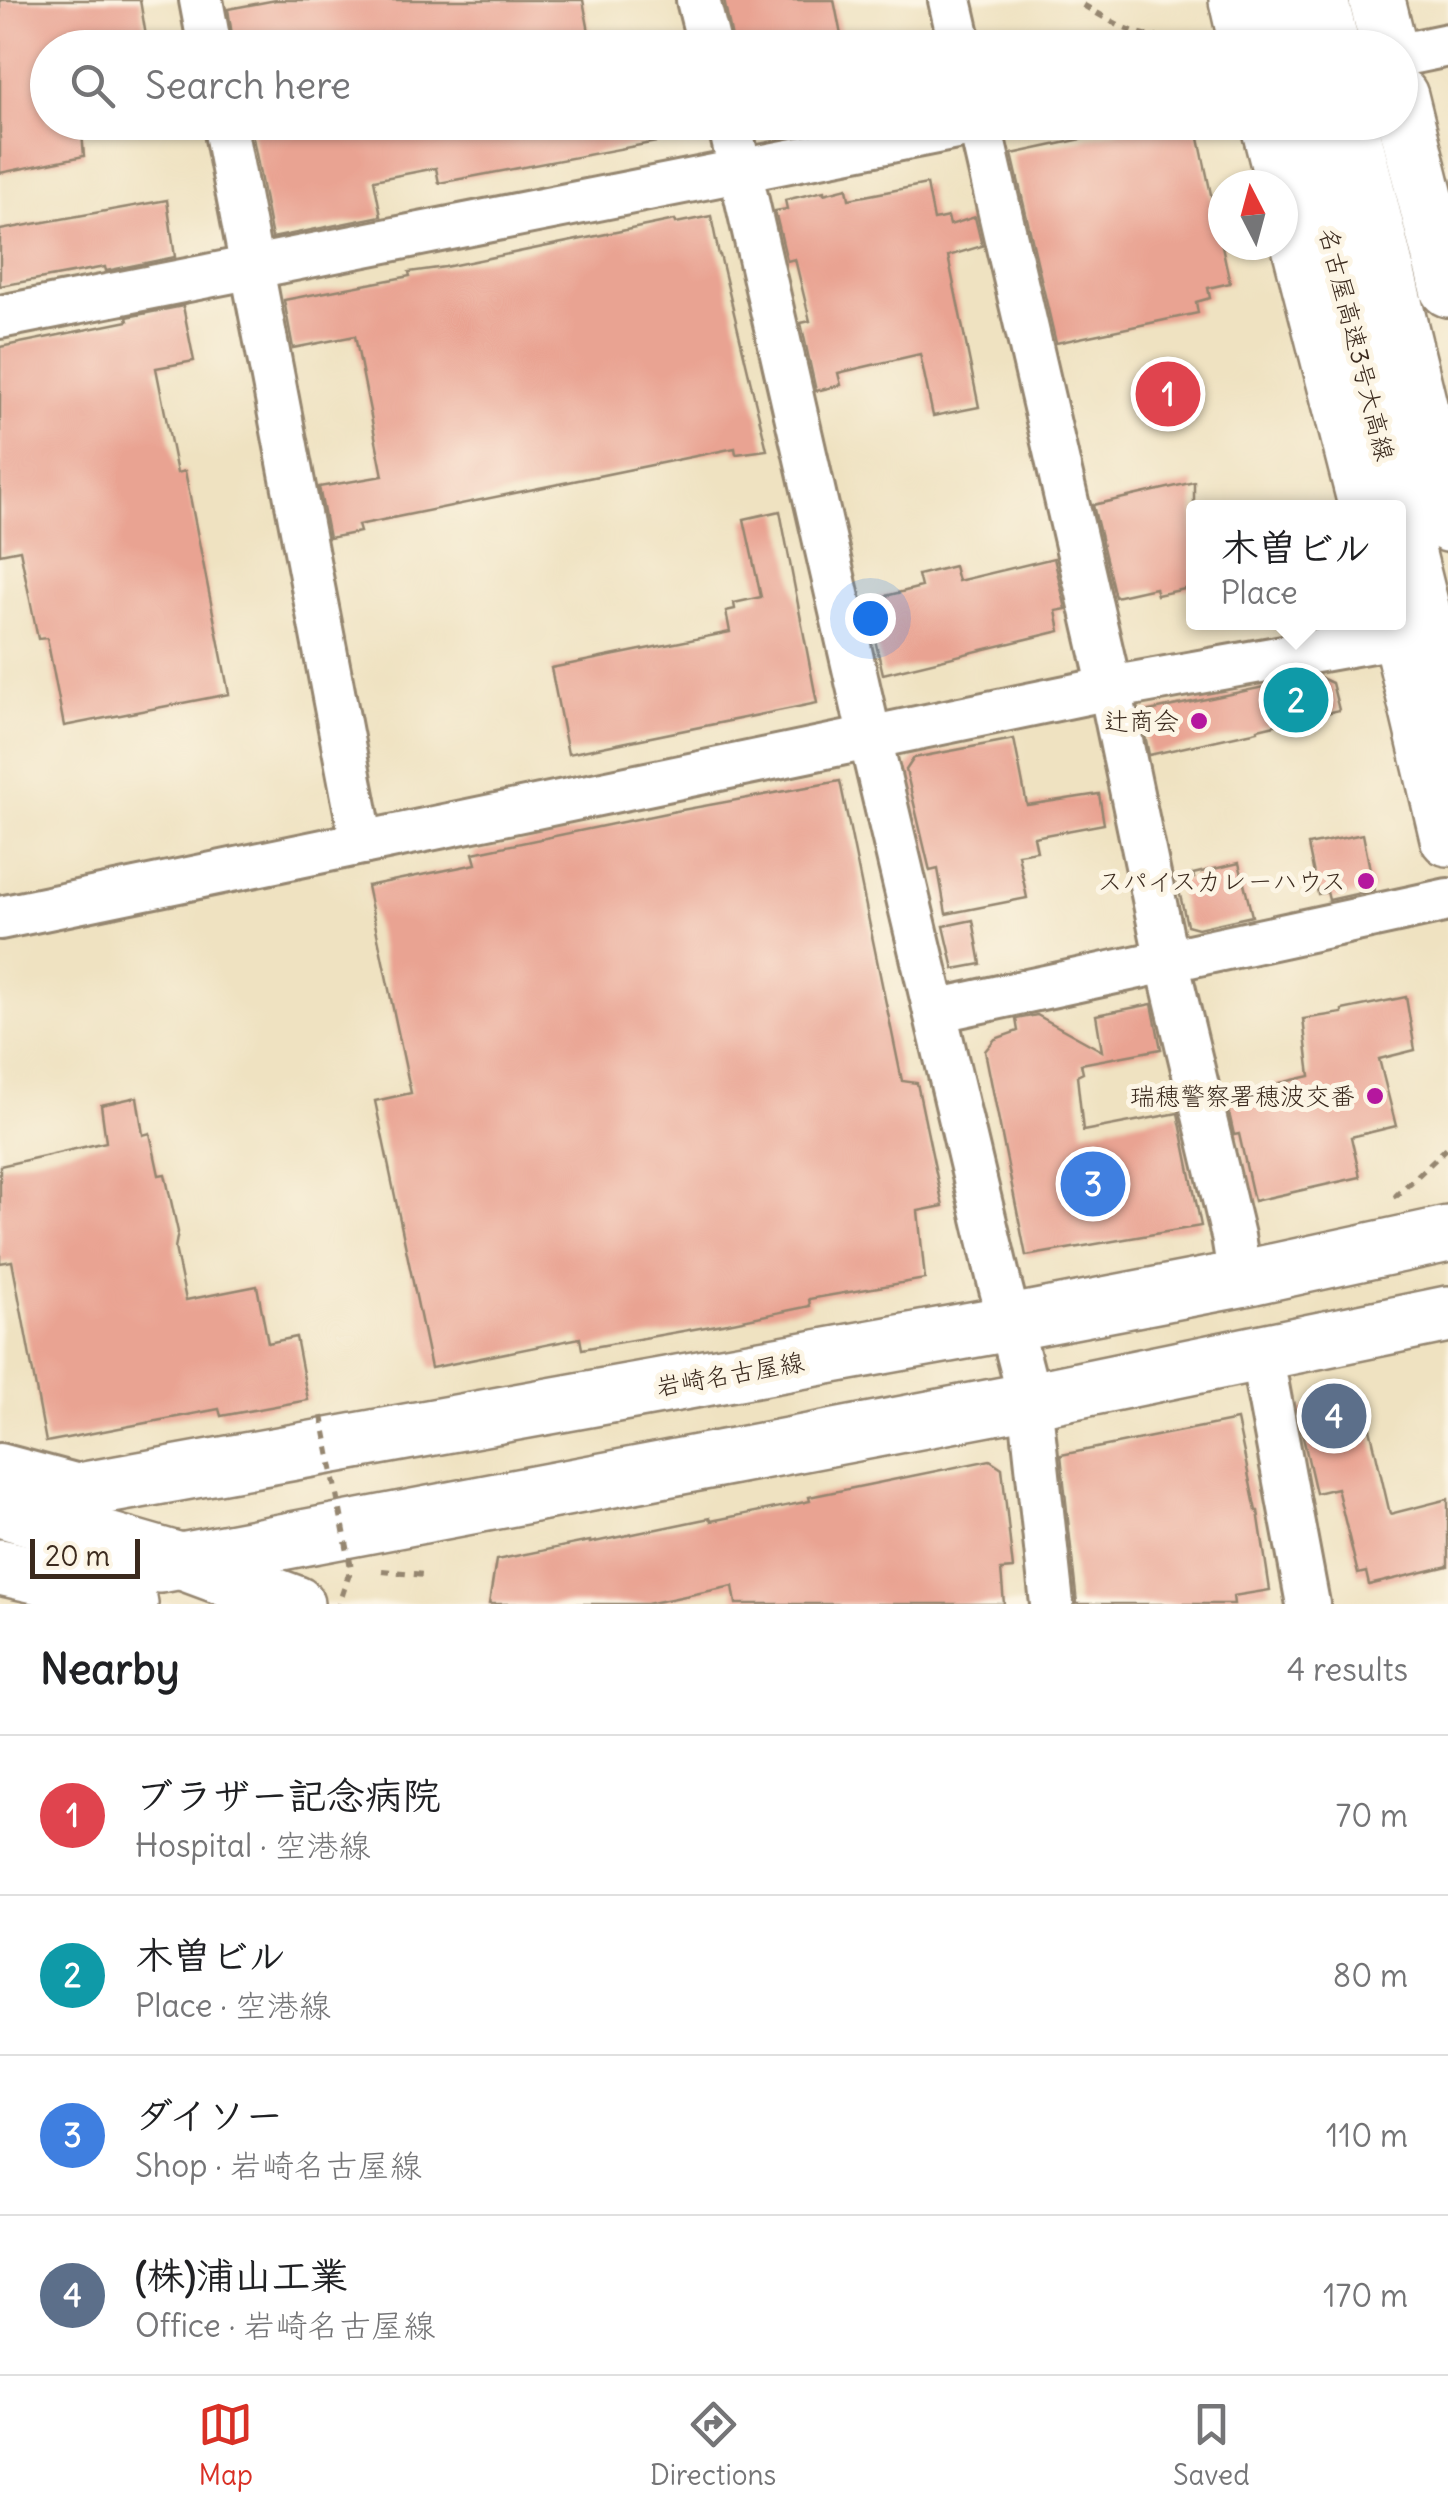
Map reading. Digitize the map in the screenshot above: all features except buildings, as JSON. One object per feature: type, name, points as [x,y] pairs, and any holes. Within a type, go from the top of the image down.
[{"type":"main road","points":[[1236,0],[1244,30]]},
{"type":"main road","points":[[1272,0],[1280,30]]},
{"type":"main road","points":[[1320,0],[1328,30]]},
{"type":"main road","points":[[1378,0],[1385,30]]},
{"type":"main road","points":[[1273,140],[1365,500]]},
{"type":"main road","name":"名古屋高速3号大高線","points":[[1306,140],[1395,500]]},
{"type":"main road","name":"名古屋高速3号大高線","points":[[1354,140],[1448,524]]},
{"type":"main road","points":[[1411,140],[1448,289]]},
{"type":"main road","name":"名古屋高速3号大高線","points":[[1406,544],[1448,716]]},
{"type":"main road","points":[[1399,630],[1448,838]]},
{"type":"main road","name":"岩崎名古屋線","points":[[4,1495],[90,1490],[1010,1323],[1240,1279],[1428,1223]]},
{"type":"main road","points":[[0,1566],[98,1596],[180,1561],[1030,1400],[1448,1314]]},
{"type":"main road","points":[[4,1495],[296,1604]]},
{"type":"street","points":[[201,0],[207,30]]},
{"type":"street","points":[[698,0],[706,30]]},
{"type":"street","points":[[950,0],[957,30]]},
{"type":"street","points":[[1418,51],[1448,45]]},
{"type":"street","points":[[227,140],[362,843]]},
{"type":"street","points":[[733,140],[870,738],[1030,1400],[1052,1604]]},
{"type":"street","points":[[0,317],[897,140]]},
{"type":"street","points":[[986,140],[1240,1279]]},
{"type":"street","points":[[0,918],[1394,630]]},
{"type":"street","points":[[935,1011],[1448,900]]},
{"type":"street","points":[[1261,1353],[1308,1604]]},
{"type":"street","points":[[0,1591],[98,1596]]},
{"type":"path","points":[[1084,5],[1127,30]]},
{"type":"path","points":[[1428,1223],[1396,1196],[1448,1147]]},
{"type":"path","points":[[322,1416],[351,1568],[339,1604]]},
{"type":"place","name":"ブラザー記念病院","points":[[1168,394]]},
{"type":"place","name":"木曽ビル","points":[[1296,700]]},
{"type":"place","name":"辻商会","points":[[1199,721]]},
{"type":"place","name":"スパイスカレーハウス","points":[[1366,881]]},
{"type":"place","name":"瑞穂警察署穂波交番","points":[[1375,1096]]},
{"type":"place","name":"ダイソー","points":[[1093,1184]]},
{"type":"place","name":"(株)浦山工業","points":[[1334,1416]]}]
